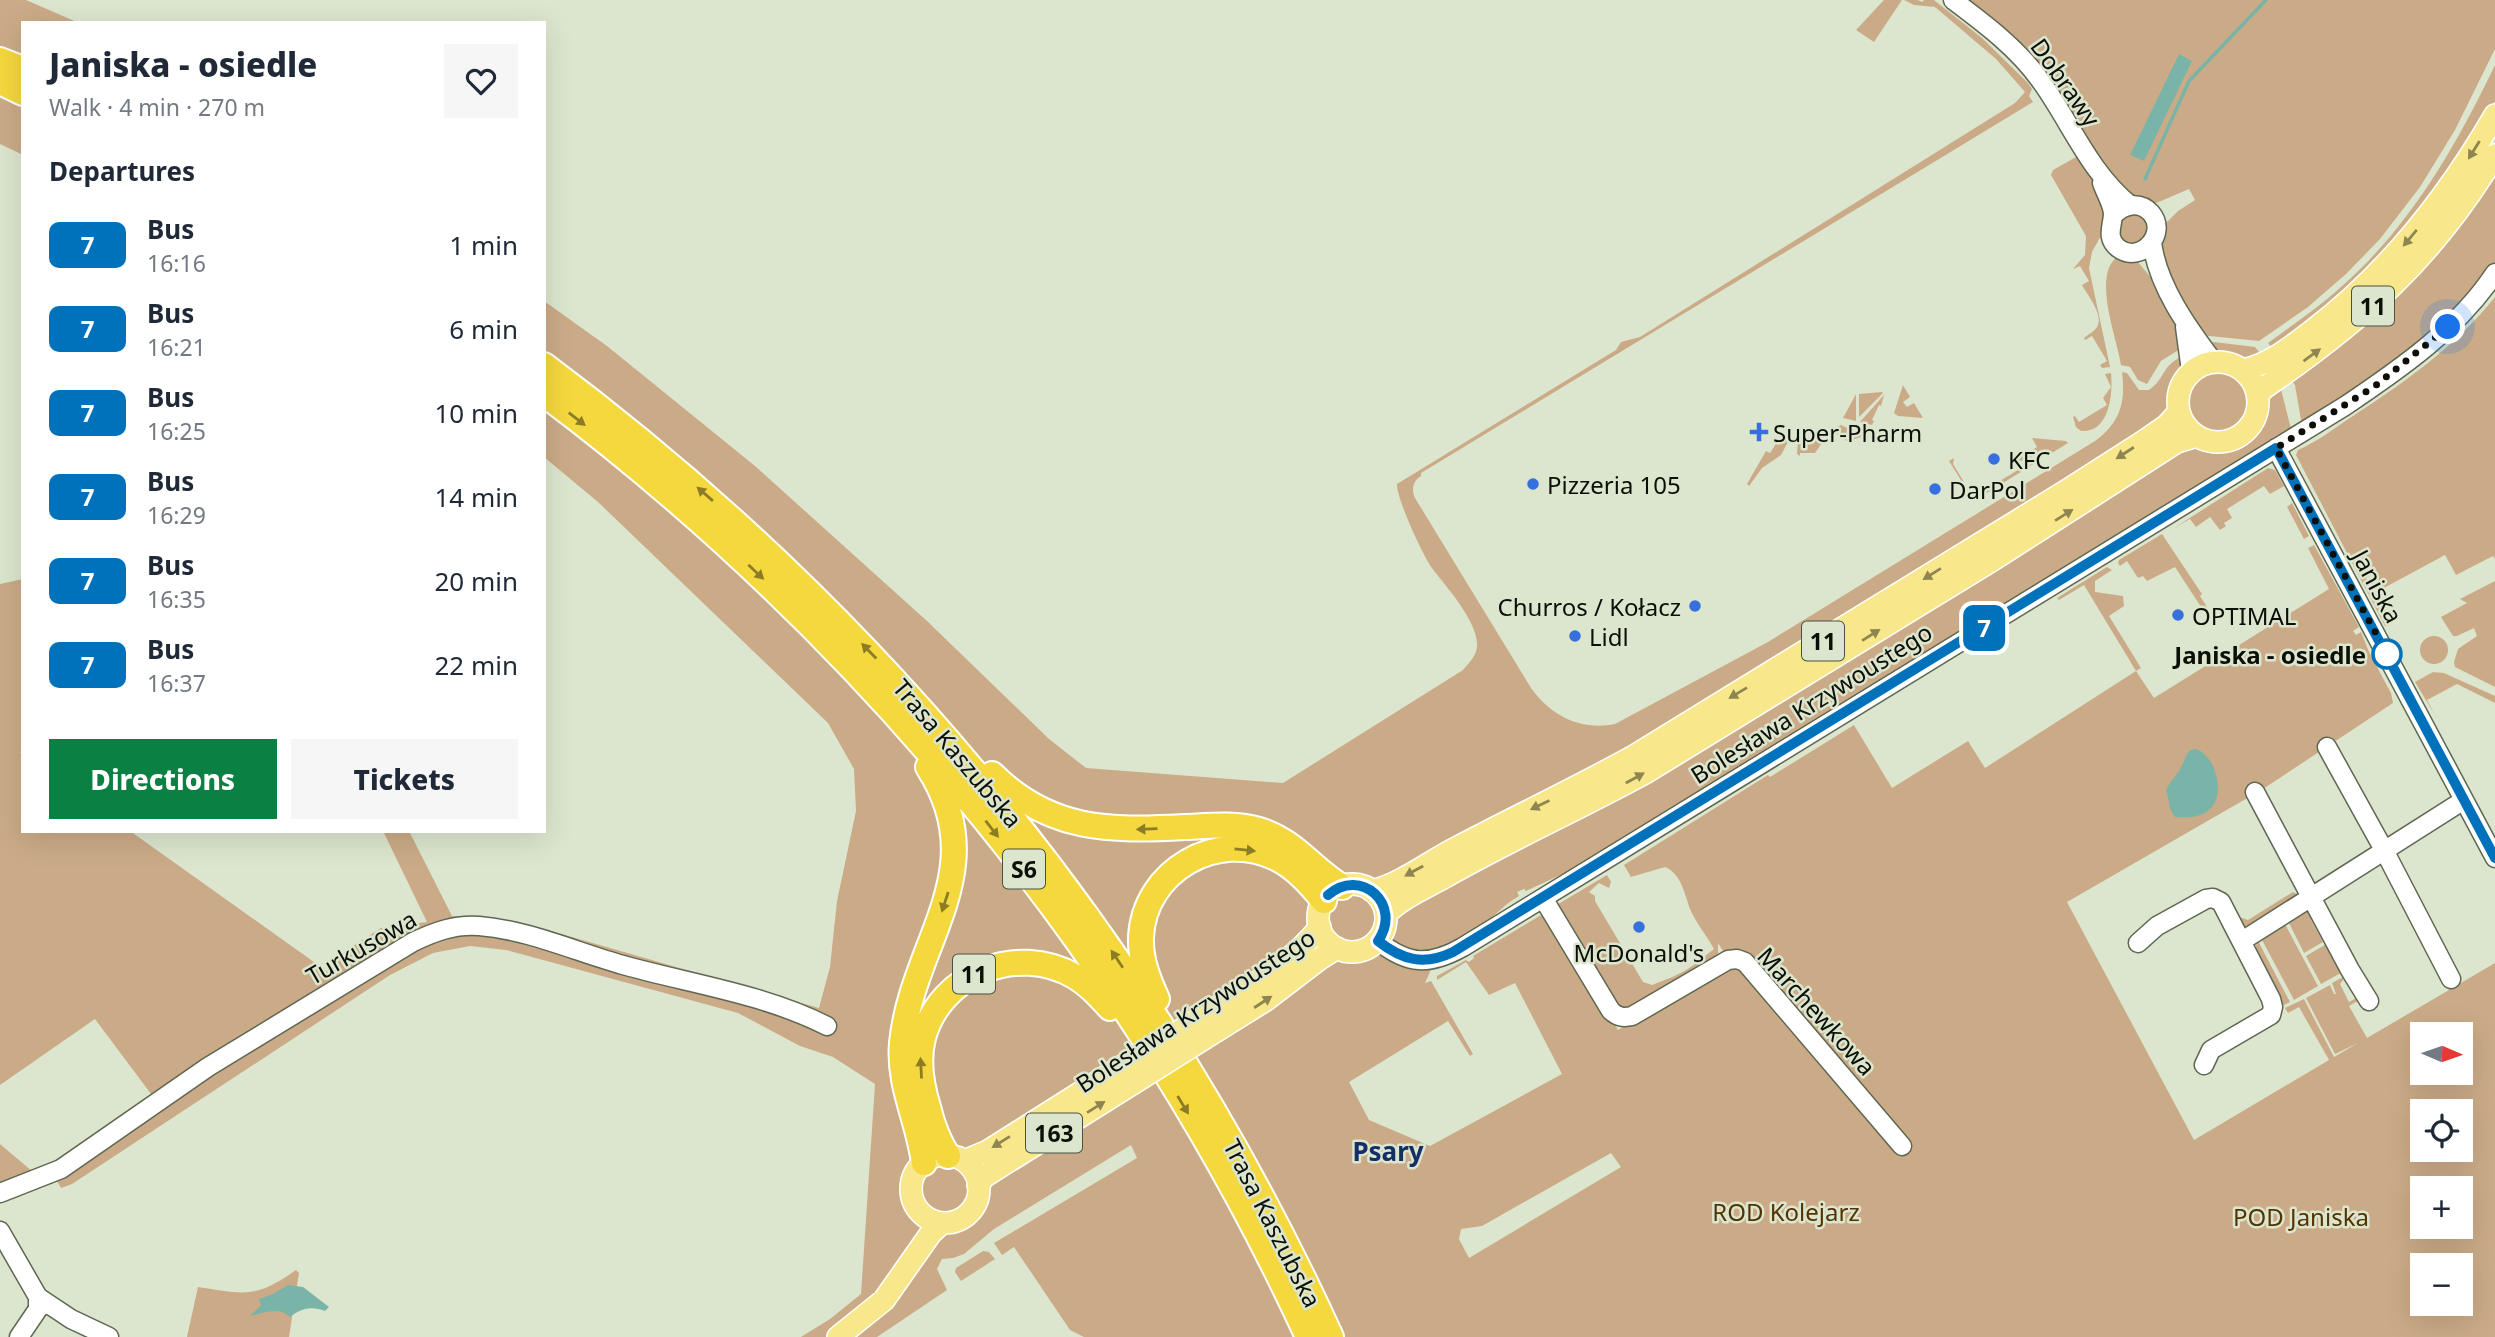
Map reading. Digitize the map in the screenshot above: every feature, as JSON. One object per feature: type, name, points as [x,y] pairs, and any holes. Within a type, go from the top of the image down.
[{"type":"highway","points":[[0,60],[21,68]]},
{"type":"highway","points":[[0,82],[21,92]]},
{"type":"highway","name":"Trasa Kaszubska","points":[[546,367],[633,433],[765,548],[843,624],[932,720],[1056,872],[1113,952],[1181,1057],[1258,1190],[1331,1337]]},
{"type":"highway","name":"Trasa Kaszubska","points":[[546,396],[631,462],[717,536],[800,614],[885,703],[961,790],[1086,955],[1148,1047],[1232,1188],[1274,1265],[1308,1337]]},
{"type":"highway","points":[[885,703],[940,789],[952,820],[955,842],[951,883],[912,1000],[902,1040],[902,1076],[924,1163]]},
{"type":"highway","points":[[932,720],[1013,792],[1034,807],[1056,817],[1104,828],[1227,825],[1261,830],[1283,839],[1297,849],[1325,875],[1333,894]]},
{"type":"highway","points":[[1181,1057],[1146,975],[1141,947],[1146,913],[1155,892],[1167,877],[1179,866],[1206,853],[1229,849],[1252,850],[1286,864],[1333,894]]},
{"type":"highway","name":"11","points":[[956,1159],[938,1138],[922,1083],[920,1053],[933,1013],[955,988],[974,974],[995,966],[1021,962],[1041,964],[1064,971],[1094,992],[1148,1047]]},
{"type":"main road","name":"11","points":[[2243,370],[2260,366],[2303,338],[2348,302],[2393,259],[2452,185],[2495,115]]},
{"type":"main road","name":"11","points":[[1386,914],[1398,903],[1465,866],[1645,773],[1991,561],[2177,442],[2197,436],[2221,442],[2239,436],[2254,419],[2258,395],[2264,388],[2334,339],[2390,289],[2442,232],[2495,155]]},
{"type":"main road","points":[[2197,436],[2185,426],[2179,412],[2179,391],[2191,372],[2201,365],[2213,361],[2227,362],[2243,370],[2258,395]]},
{"type":"main road","name":"11","points":[[1372,891],[1388,886],[1455,848],[1634,756],[2066,491],[2167,425],[2179,412]]},
{"type":"main road","points":[[1357,885],[1372,891],[1382,902],[1386,914],[1385,926],[1378,941],[1359,951],[1350,952],[1337,948],[1326,939],[1320,927],[1319,915],[1333,894],[1357,885]]},
{"type":"main road","name":"Bolesława Krzywoustego","points":[[956,1159],[988,1151],[1127,1075],[1199,1030],[1299,949],[1320,927]]},
{"type":"main road","name":"Bolesława Krzywoustego","points":[[1199,1030],[1266,1000],[1337,948]]},
{"type":"main road","name":"Bolesława Krzywoustego","points":[[978,1185],[984,1177],[1127,1075]]},
{"type":"main road","points":[[924,1163],[935,1157],[956,1159],[972,1170],[978,1185]]},
{"type":"main road","name":"163","points":[[905,1271],[920,1227],[920,1212],[911,1189],[914,1177],[924,1163]]},
{"type":"main road","name":"163","points":[[838,1337],[880,1304],[931,1233],[942,1223],[958,1220],[968,1214],[976,1201],[978,1185]]},
{"type":"main road","points":[[920,1212],[942,1223]]},
{"type":"street","name":"Dobrawy","points":[[1954,0],[2004,40],[2028,65],[2099,173],[2130,205],[2146,209],[2154,218],[2157,232],[2152,242],[2165,284],[2184,320]]},
{"type":"street","name":"Dobrawy","points":[[2099,173],[2113,216],[2109,227],[2113,243],[2122,250],[2133,253],[2165,284]]},
{"type":"street","points":[[2113,216],[2130,205]]},
{"type":"street","points":[[2133,253],[2142,251],[2152,242]]},
{"type":"street","name":"Bolesława Krzywoustego","points":[[1378,941],[1408,959],[1432,960],[1463,947],[2375,386],[2417,354],[2467,309],[2495,273]]},
{"type":"street","points":[[2184,320],[2213,361]]},
{"type":"street","points":[[2184,320],[2191,372]]},
{"type":"street","name":"Janiska","points":[[2276,448],[2495,858]]},
{"type":"street","points":[[2327,747],[2451,979]]},
{"type":"street","points":[[2255,792],[2369,1001]]},
{"type":"street","points":[[2242,941],[2464,800]]},
{"type":"street","name":"Marchewkowa","points":[[1544,898],[1616,1016],[1632,1016],[1728,960],[1745,962],[1902,1146]]},
{"type":"street","points":[[2138,943],[2157,926],[2209,898],[2221,902],[2273,1007],[2271,1015],[2211,1050],[2204,1065]]},
{"type":"street","name":"Turkusowa","points":[[0,1193],[61,1169],[208,1067],[413,942],[450,928],[478,926],[535,937],[621,964],[783,1007],[827,1026]]},
{"type":"street","points":[[0,1231],[38,1297],[71,1319],[109,1337]]},
{"type":"street","points":[[19,1337],[38,1309],[38,1297]]},
{"type":"green space","points":[[0,0],[26,0],[74,21],[21,21],[21,154],[0,144]]},
{"type":"green space","points":[[1884,0],[1902,0],[1874,42],[1856,30]]},
{"type":"green space","points":[[1904,0],[1934,0],[1982,38],[2027,82],[2032,89],[2029,96],[2033,102],[1421,473],[1414,485],[1415,498],[1539,698],[1557,714],[1568,719],[1602,726],[1615,724],[1768,642],[2095,441],[2116,419],[2122,402],[2122,372],[2127,373],[2139,390],[2149,390],[2172,363],[2186,354],[2186,362],[2173,384],[2168,411],[2156,425],[2063,485],[1632,750],[1452,843],[1458,854],[1638,762],[2070,497],[2175,428],[2178,433],[2074,502],[1642,767],[1462,860],[1468,871],[1649,778],[2081,514],[2181,448],[2229,448],[2246,441],[2254,434],[2268,400],[2280,385],[2292,433],[1576,871],[1573,869],[1526,891],[1524,889],[1517,892],[1519,896],[1483,925],[1442,945],[1425,983],[1431,981],[1473,1054],[1470,1056],[1448,1021],[1349,1082],[1369,1120],[1430,1146],[1562,1074],[1515,983],[1489,995],[1466,962],[1437,980],[1437,976],[1466,960],[1469,962],[1473,956],[1546,912],[1618,1030],[1731,963],[1743,967],[1901,1153],[1908,1147],[1862,1089],[1752,964],[1743,958],[1728,959],[1718,943],[1718,957],[1711,965],[1626,1013],[1619,1014],[1555,906],[1607,875],[1611,882],[1609,888],[1599,883],[1589,892],[1595,896],[1595,901],[1643,982],[1652,985],[1678,974],[1714,949],[1692,914],[1682,885],[1675,874],[1665,867],[1631,877],[1624,865],[1854,725],[1892,788],[1968,741],[1985,768],[2136,671],[2154,698],[2329,589],[2308,548],[2314,545],[2359,627],[2353,631],[2356,635],[2361,632],[2391,693],[2393,703],[2263,789],[2067,902],[2194,1140],[2329,1060],[2299,1007],[2288,1013],[2285,1008],[2304,999],[2334,1057],[2358,1043],[2335,1054],[2306,998],[2330,985],[2336,994],[2332,983],[2347,975],[2340,984],[2349,1002],[2360,996],[2363,998],[2349,1006],[2367,1038],[2495,963],[2495,1337],[1084,1337],[1070,1330],[1014,1247],[1002,1255],[994,1243],[1137,1158],[1131,1145],[994,1229],[964,1254],[942,1259],[937,1269],[947,1290],[877,1337],[842,1337],[838,1331],[829,1337],[801,1337],[830,1319],[861,1294],[875,1084],[833,1057],[800,1046],[738,1013],[506,950],[470,946],[433,953],[390,975],[72,1184],[61,1188],[48,1165],[151,1094],[95,1019],[0,1085],[0,584],[21,579],[21,833],[133,833],[328,972],[353,946],[381,928],[427,922],[384,833],[410,833],[452,916],[490,918],[537,927],[819,1008],[830,967],[837,901],[856,811],[854,769],[828,723],[598,502],[546,459],[546,302],[607,346],[755,466],[927,621],[1049,739],[1086,768],[1283,783],[1463,670],[1475,653],[1477,647],[1473,627],[1461,605],[1423,552],[1405,513],[1397,484],[1616,350],[1621,342],[1640,337],[2015,103],[2025,92],[1996,59],[1935,7],[1914,5]],"holes":[[[1611,1153],[1621,1167],[1469,1258],[1459,1239],[1461,1229],[1482,1226]]]},
{"type":"green space","points":[[1962,0],[2495,0],[2495,49],[2455,130],[2420,187],[2380,239],[2346,274],[2308,307],[2259,341],[2200,335],[2170,280],[2158,252],[2165,224],[2195,200],[2189,189],[2154,204],[2147,204],[2121,191],[2054,89]]},
{"type":"green space","points":[[2495,65],[2495,101],[2447,181],[2357,285],[2273,350],[2268,343],[2342,286],[2396,230],[2450,150]]},
{"type":"green space","points":[[2076,157],[2085,162],[2107,204],[2103,232],[2092,252],[2089,268],[2110,367],[2102,368],[2100,365],[2107,361],[2092,336],[2085,340],[2084,338],[2096,329],[2099,322],[2094,306],[2082,285],[2089,281],[2080,266],[2073,269],[2085,255],[2086,236],[2051,175],[2053,170]]},
{"type":"green space","points":[[2495,168],[2495,262],[2469,299],[2427,339],[2302,426],[2295,385],[2290,378]]},
{"type":"green space","points":[[2139,213],[2147,220],[2149,234],[2136,246],[2122,243],[2116,230],[2124,214]]},
{"type":"green space","points":[[2117,257],[2137,261],[2159,287],[2176,319],[2180,349],[2161,361],[2147,384],[2138,380],[2130,367],[2121,365],[2106,292],[2110,266]]},
{"type":"green space","points":[[2495,297],[2495,559],[2493,556],[2456,575],[2445,555],[2382,589],[2374,574],[2366,578],[2390,625],[2385,626],[2296,455],[2298,450],[2319,439],[2429,362],[2464,331]]},
{"type":"green space","points":[[2214,342],[2255,347],[2263,357],[2241,358],[2226,355],[2207,345]]},
{"type":"green space","points":[[2218,372],[2235,377],[2243,385],[2248,402],[2243,419],[2235,427],[2218,432],[2201,427],[2193,419],[2188,402],[2193,385],[2201,377]]},
{"type":"green space","points":[[2111,373],[2111,387],[2105,374]]},
{"type":"green space","points":[[1903,385],[1910,397],[1903,402],[1907,407],[1914,403],[1923,418],[1898,416],[1894,413]]},
{"type":"green space","points":[[2111,387],[2108,410],[2098,426],[2081,431],[2076,427],[2073,417],[2079,422],[2107,405],[2103,398]]},
{"type":"green space","points":[[1883,393],[1859,417],[1859,394]]},
{"type":"green space","points":[[1856,394],[1856,421],[1843,418]]},
{"type":"green space","points":[[1884,395],[1872,425],[1860,422]]},
{"type":"green space","points":[[1841,425],[1861,437],[1852,440],[1851,444],[1831,430]]},
{"type":"green space","points":[[1822,435],[1824,440],[1815,453],[1800,453],[1800,456],[1797,454],[1798,440]]},
{"type":"green space","points":[[2032,438],[2068,443],[2047,456],[2017,460],[2037,447]]},
{"type":"green space","points":[[1779,439],[1789,440],[1781,455],[1762,468],[1749,486],[1747,484],[1766,451],[1770,453]]},
{"type":"green space","points":[[1954,458],[1953,464],[1970,492],[1977,488],[1990,487],[2031,462],[2037,462],[1974,501],[1949,461]]},
{"type":"green space","points":[[2268,468],[2275,470],[2284,486],[2270,494],[2264,486],[2227,509],[2232,518],[2224,523],[2226,526],[2220,530],[2210,517],[2196,527],[2190,519],[2174,528]]},
{"type":"green space","points":[[2292,503],[2309,536],[2304,539],[2287,507]]},
{"type":"green space","points":[[2162,534],[2202,594],[2200,596],[2207,607],[2203,610],[2175,567],[2147,581],[2143,576],[2138,578],[2127,561],[2120,566],[2118,563]]},
{"type":"green space","points":[[2107,567],[2112,570],[2095,581],[2095,592],[2123,596],[2124,606],[2109,616],[2141,668],[2136,671],[2084,585],[2059,600],[2057,598]]},
{"type":"green space","points":[[2495,581],[2495,687],[2455,667],[2458,649],[2477,636],[2474,628],[2453,636],[2441,617],[2467,603],[2460,599]]},
{"type":"green space","points":[[2434,636],[2444,640],[2448,650],[2444,660],[2434,664],[2424,660],[2420,650],[2424,640]]},
{"type":"green space","points":[[2433,672],[2444,673],[2495,696],[2495,703],[2457,684],[2427,700],[2435,715],[2415,682]]},
{"type":"green space","points":[[2293,892],[2301,897],[2252,929],[2237,922],[2223,894],[2236,916],[2248,920]]},
{"type":"green space","points":[[2311,907],[2314,916],[2311,920],[2323,942],[2304,953],[2288,921]]},
{"type":"green space","points":[[2285,924],[2318,986],[2294,1000],[2261,938]]},
{"type":"green space","points":[[2258,941],[2290,1002],[2282,1006],[2254,951]]},
{"type":"green space","points":[[2330,942],[2346,970],[2321,984],[2306,956]]},
{"type":"green space","points":[[0,1144],[33,1172],[0,1184]]},
{"type":"green space","points":[[983,1251],[989,1252],[995,1259],[961,1281],[955,1272],[956,1268]]},
{"type":"green space","points":[[296,1270],[299,1273],[289,1337],[187,1337],[198,1287],[249,1292],[270,1286]]},
{"type":"water","points":[[2179,54],[2192,61],[2144,161],[2130,155]]},
{"type":"water","points":[[2196,749],[2208,758],[2213,766],[2218,783],[2216,800],[2208,811],[2200,815],[2175,817],[2166,791],[2190,750]]},
{"type":"water","points":[[288,1285],[303,1287],[329,1307],[325,1311],[311,1308],[302,1310],[290,1317],[276,1311],[250,1316],[261,1305],[259,1299]]},
{"type":"waterway","points":[[2145,179],[2189,81],[2266,0]]},
{"type":"bus line","name":"7","points":[[1328,895],[1336,889],[1350,885],[1372,891],[1382,902],[1386,914],[1385,926],[1378,941],[1398,955],[1427,961],[1453,952],[2276,448],[2495,858]]},
{"type":"place","name":"Super-Pharm","points":[[1759,432]]},
{"type":"place","name":"KFC","points":[[1994,459]]},
{"type":"place","name":"Pizzeria 105","points":[[1533,484]]},
{"type":"place","name":"DarPol","points":[[1935,489]]},
{"type":"place","name":"Churros / Kołacz","points":[[1695,606]]},
{"type":"place","name":"OPTIMAL","points":[[2178,615]]},
{"type":"place","name":"Lidl","points":[[1575,636]]},
{"type":"place","name":"Janiska - osiedle","points":[[2387,654]]},
{"type":"place","name":"McDonald's","points":[[1639,927]]},
{"type":"district","name":"Psary","points":[[1388,1151]]},
{"type":"route","points":[[2387,654],[2276,448],[2375,386],[2448,327]]},
{"type":"park label","name":"ROD Kolejarz","points":[[1786,1211]]},
{"type":"park label","name":"POD Janiska","points":[[2301,1216]]}]
